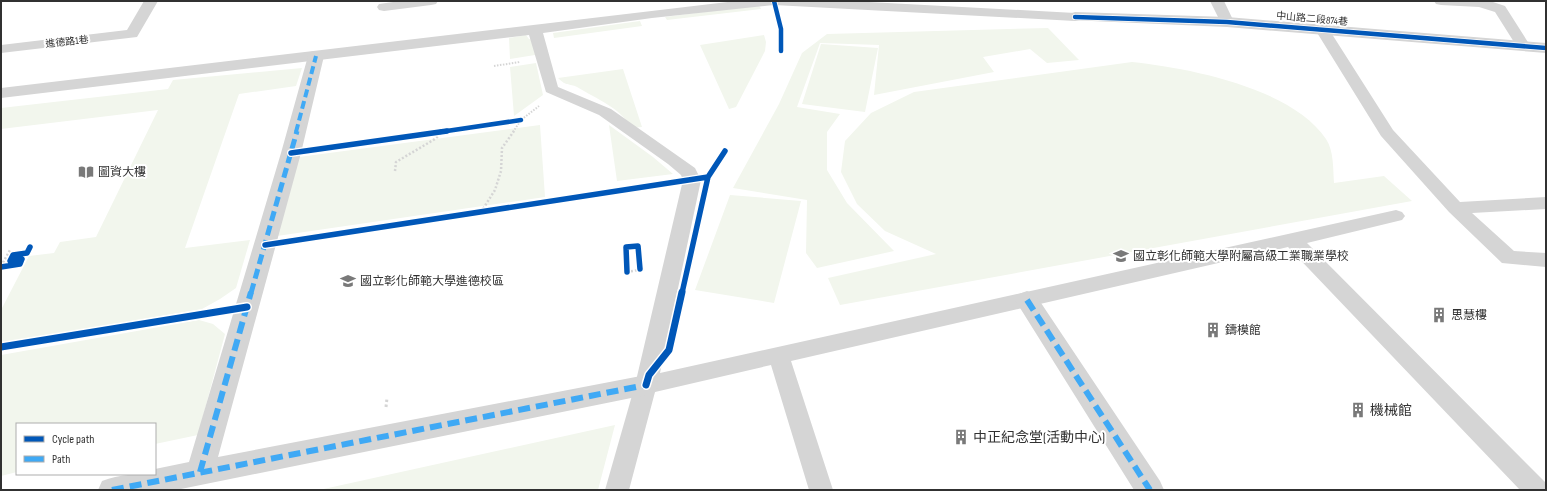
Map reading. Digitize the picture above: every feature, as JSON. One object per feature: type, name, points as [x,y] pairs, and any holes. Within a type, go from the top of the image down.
[{"type":"street","name":"中山路二段874巷","points":[[1075,17],[1227,22],[1323,31],[1522,44],[1546,48]]},
{"type":"street","points":[[200,472],[291,153],[316,56]]},
{"type":"street","points":[[1027,300],[1150,490]]},
{"type":"street","points":[[112,490],[646,384]]},
{"type":"lane","name":"進德路1巷","points":[[1,49],[132,34],[151,1]]},
{"type":"lane","points":[[384,6],[431,1]]},
{"type":"lane","points":[[1,93],[774,1],[1075,17]]},
{"type":"lane","points":[[1217,1],[1227,22]]},
{"type":"lane","points":[[1441,1],[1487,4],[1495,6],[1500,9],[1522,44]]},
{"type":"lane","points":[[535,30],[551,89],[605,112],[690,172],[692,180],[646,384],[617,490]]},
{"type":"lane","points":[[1323,31],[1387,133],[1455,208],[1509,258],[1546,260]]},
{"type":"lane","points":[[1455,208],[1546,203]]},
{"type":"lane","points":[[646,384],[779,356],[1396,216]]},
{"type":"lane","points":[[1292,239],[1536,490]]},
{"type":"lane","points":[[779,356],[822,490]]},
{"type":"path","points":[[514,121],[521,120]]},
{"type":"path","points":[[481,212],[494,190],[501,171],[502,148],[521,120]]},
{"type":"path","points":[[428,134],[451,130]]},
{"type":"path","points":[[395,171],[396,162],[429,143],[444,131]]},
{"type":"path","points":[[473,213],[488,211]]},
{"type":"path","points":[[627,269],[640,270],[640,262]]},
{"type":"shaded area","points":[[759,5],[761,9],[667,20],[665,17]]},
{"type":"shaded area","points":[[640,21],[642,26],[554,38],[553,33]]},
{"type":"shaded area","points":[[1048,28],[1079,60],[1047,63],[1030,49],[983,57],[994,72],[874,95],[879,45],[820,43],[797,107],[840,114],[827,132],[827,170],[847,203],[894,251],[817,268],[806,253],[807,200],[733,188],[779,104],[802,53],[827,34]]},
{"type":"shaded area","points":[[526,35],[529,39],[534,40],[535,55],[510,59],[509,38]]},
{"type":"shaded area","points":[[764,35],[766,42],[765,51],[736,107],[729,109],[700,45]]},
{"type":"shaded area","points":[[821,44],[878,48],[865,112],[802,104]]},
{"type":"shaded area","points":[[1132,62],[1182,69],[1238,84],[1265,94],[1289,106],[1310,121],[1326,139],[1332,155],[1334,183],[1384,176],[1412,201],[840,305],[828,278],[936,254],[885,231],[857,204],[841,172],[845,141],[871,113],[914,92]]},
{"type":"shaded area","points":[[536,63],[543,95],[514,116],[510,67]]},
{"type":"shaded area","points":[[302,68],[296,86],[239,94],[185,248],[250,240],[236,288],[202,309],[1,343],[1,310],[29,256],[54,253],[60,242],[96,237],[158,110],[1,129],[1,108],[168,89],[173,80]]},
{"type":"shaded area","points":[[623,69],[642,127],[632,128],[620,114],[607,104],[577,87],[564,83],[558,78]]},
{"type":"shaded area","points":[[540,125],[545,197],[277,236],[299,157]]},
{"type":"shaded area","points":[[609,125],[653,157],[673,174],[617,181]]},
{"type":"shaded area","points":[[730,195],[801,201],[774,303],[695,290]]},
{"type":"shaded area","points":[[199,320],[213,324],[225,334],[198,435],[156,444],[156,423],[16,423],[16,472],[1,476],[1,355]]},
{"type":"shaded area","points":[[615,425],[598,490],[319,490]]},
{"type":"marked path","points":[[200,472],[291,153],[316,56]]},
{"type":"marked path","points":[[1027,300],[1150,490]]},
{"type":"marked path","points":[[112,490],[646,385]]},
{"type":"cycle path","points":[[774,1],[781,29],[781,51]]},
{"type":"cycle path","points":[[1075,17],[1227,22],[1546,48]]},
{"type":"cycle path","points":[[291,153],[521,120]]},
{"type":"cycle path","points":[[646,385],[649,375],[669,350],[708,177],[725,151]]},
{"type":"cycle path","points":[[265,245],[708,177]]},
{"type":"cycle path","points":[[627,272],[626,247],[638,246],[640,269]]},
{"type":"cycle path","points":[[1,267],[20,264],[22,259],[10,261],[13,255],[27,253],[30,247]]},
{"type":"cycle path","points":[[1,347],[247,307]]},
{"type":"place","name":"圖資大樓","points":[[86,172]]},
{"type":"place","name":"國立彰化師範大學附屬高級工業職業學校","points":[[1121,256]]},
{"type":"place","name":"國立彰化師範大學進德校區","points":[[348,281]]},
{"type":"place","name":"思慧樓","points":[[1439,315]]},
{"type":"place","name":"鑄模館","points":[[1213,330]]},
{"type":"place","name":"機械館","points":[[1358,410]]},
{"type":"place","name":"中正紀念堂(活動中心)","points":[[961,437]]}]
